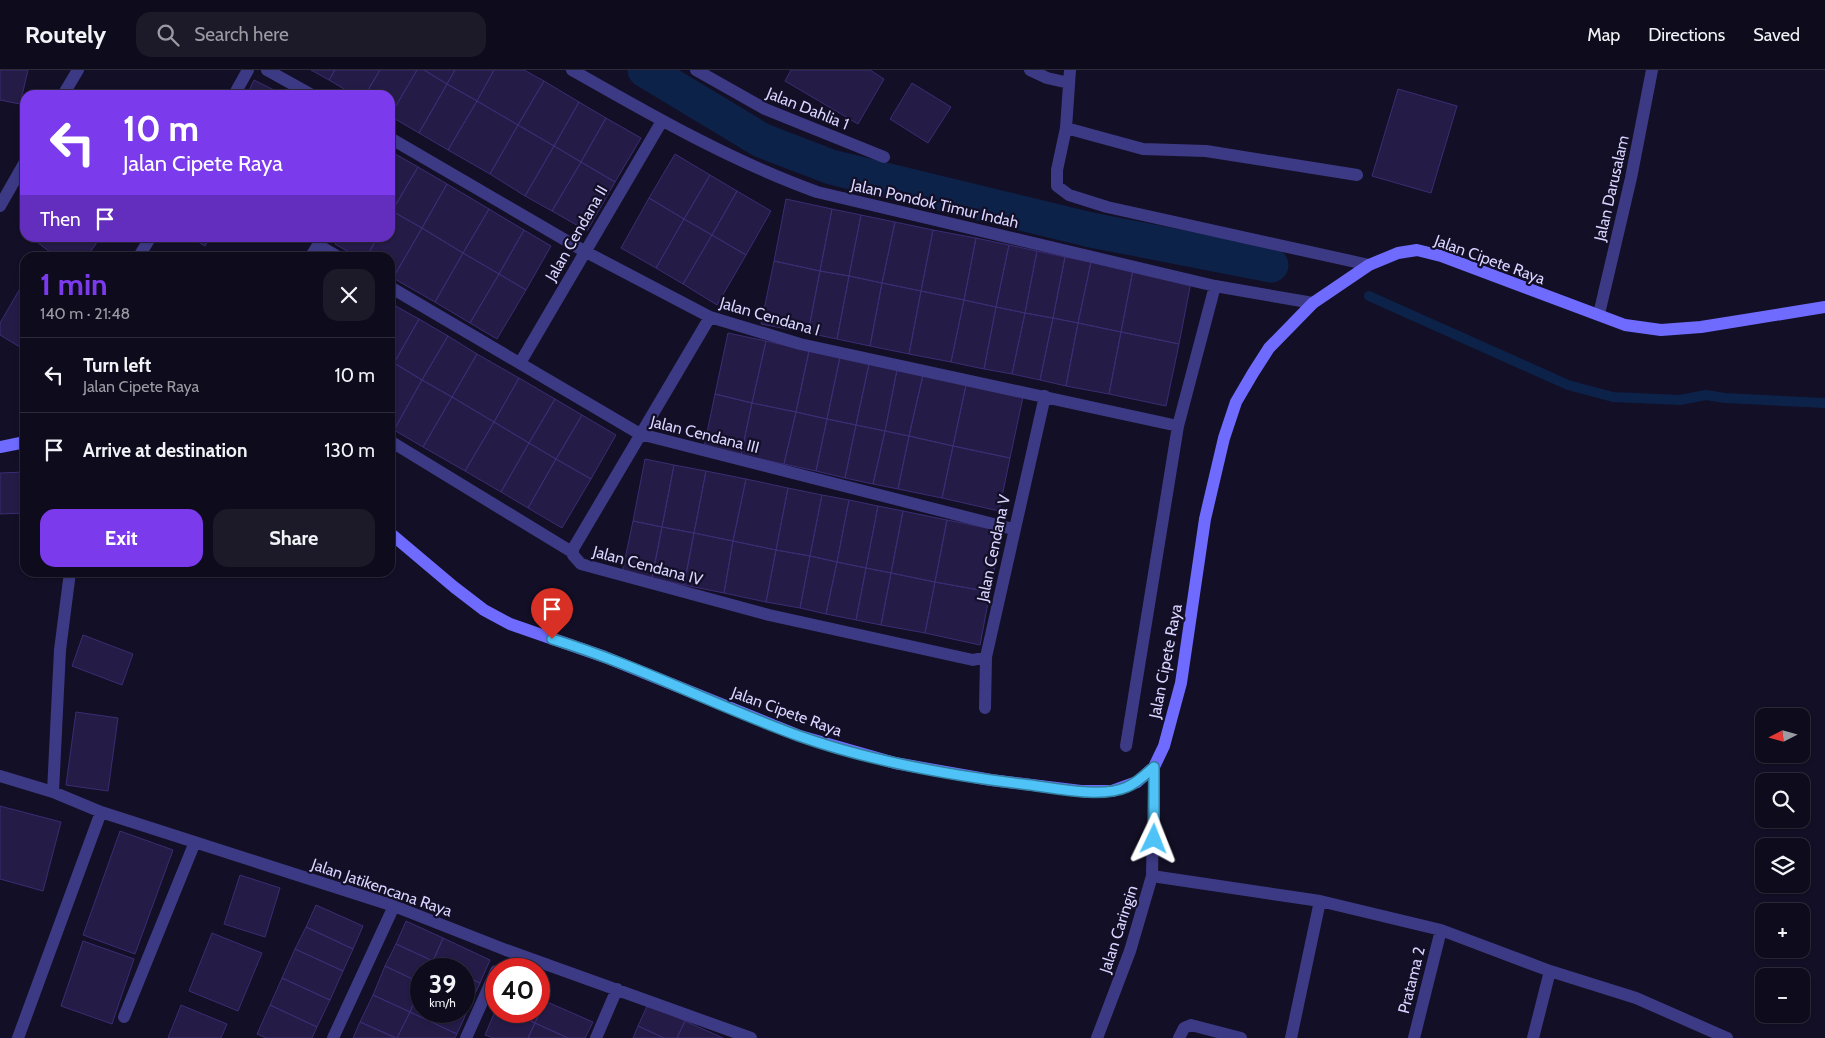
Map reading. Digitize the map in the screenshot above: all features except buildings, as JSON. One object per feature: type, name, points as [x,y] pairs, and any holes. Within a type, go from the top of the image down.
[{"type":"main road","name":"Jalan Cipete Raya","points":[[395,537],[484,610],[510,624],[605,657],[808,739],[895,762],[991,780],[1081,791],[1112,791],[1126,788],[1154,767],[1164,746],[1181,683],[1205,519],[1224,438],[1236,402],[1269,348],[1313,303],[1369,265],[1398,254],[1417,250],[1441,256],[1535,293],[1599,314],[1625,325],[1661,330],[1701,327],[1825,307]]},
{"type":"main road","points":[[0,447],[20,443]]},
{"type":"street","points":[[66,90],[78,70]]},
{"type":"street","points":[[237,90],[248,70]]},
{"type":"street","points":[[267,70],[303,90]]},
{"type":"street","name":"Jalan Pondok Timur Indah","points":[[572,70],[662,121],[771,174],[817,192],[1215,286],[1313,303]]},
{"type":"street","name":"Jalan Dahlia 1","points":[[696,70],[765,109],[884,157]]},
{"type":"street","points":[[1030,70],[1047,78],[1069,83]]},
{"type":"street","points":[[1070,70],[1066,128],[1057,186],[1069,195],[1107,207],[1369,265]]},
{"type":"street","name":"Jalan Darusalam","points":[[1599,314],[1631,178],[1652,70]]},
{"type":"street","name":"Jalan Cendana II","points":[[520,363],[662,121]]},
{"type":"street","points":[[1066,128],[1143,149],[1206,151],[1357,175]]},
{"type":"street","name":"Jalan Cendana I","points":[[395,141],[584,251],[710,317],[800,344],[1178,426]]},
{"type":"street","points":[[0,206],[20,171]]},
{"type":"street","points":[[314,252],[318,245],[330,252]]},
{"type":"street","points":[[1126,746],[1178,426],[1215,286]]},
{"type":"street","name":"Jalan Cendana III","points":[[395,290],[640,434],[1013,529]]},
{"type":"street","name":"Jalan Cendana IV","points":[[710,317],[572,552],[581,564],[769,615],[973,660],[986,657]]},
{"type":"street","name":"Jalan Cendana V","points":[[985,708],[986,657],[1013,529],[1045,396]]},
{"type":"street","points":[[395,444],[572,552]]},
{"type":"street","points":[[53,792],[60,650],[69,577]]},
{"type":"street","name":"Jalan Caringin","points":[[1097,1038],[1130,951],[1152,876],[1154,767]]},
{"type":"street","name":"Jalan Jatikencana Raya","points":[[0,776],[53,792],[102,812],[394,906],[506,950],[748,1037]]},
{"type":"street","points":[[18,1038],[102,812]]},
{"type":"street","points":[[124,1018],[195,842]]},
{"type":"street","points":[[1152,876],[1320,901],[1441,930],[1550,971],[1636,998],[1726,1038]]},
{"type":"street","points":[[1290,1038],[1320,901]]},
{"type":"street","points":[[333,1038],[394,906]]},
{"type":"street","name":"Pratama 2","points":[[1414,1038],[1441,930]]},
{"type":"street","points":[[502,958],[506,950]]},
{"type":"street","points":[[1533,1038],[1550,971]]},
{"type":"street","points":[[596,1038],[617,989]]},
{"type":"street","points":[[466,1038],[485,996]]},
{"type":"street","points":[[1179,1038],[1184,1028],[1191,1025],[1241,1038]]},
{"type":"waterway","points":[[645,70],[761,140],[831,167],[1091,230],[1271,265]]},
{"type":"waterway","points":[[1369,296],[1568,385],[1613,397],[1680,400],[1706,395],[1725,398],[1825,403]]},
{"type":"route","points":[[552,639],[605,657],[800,736],[849,751],[895,762],[991,780],[1081,791],[1112,791],[1126,788],[1137,782],[1154,767],[1154,839]]}]
